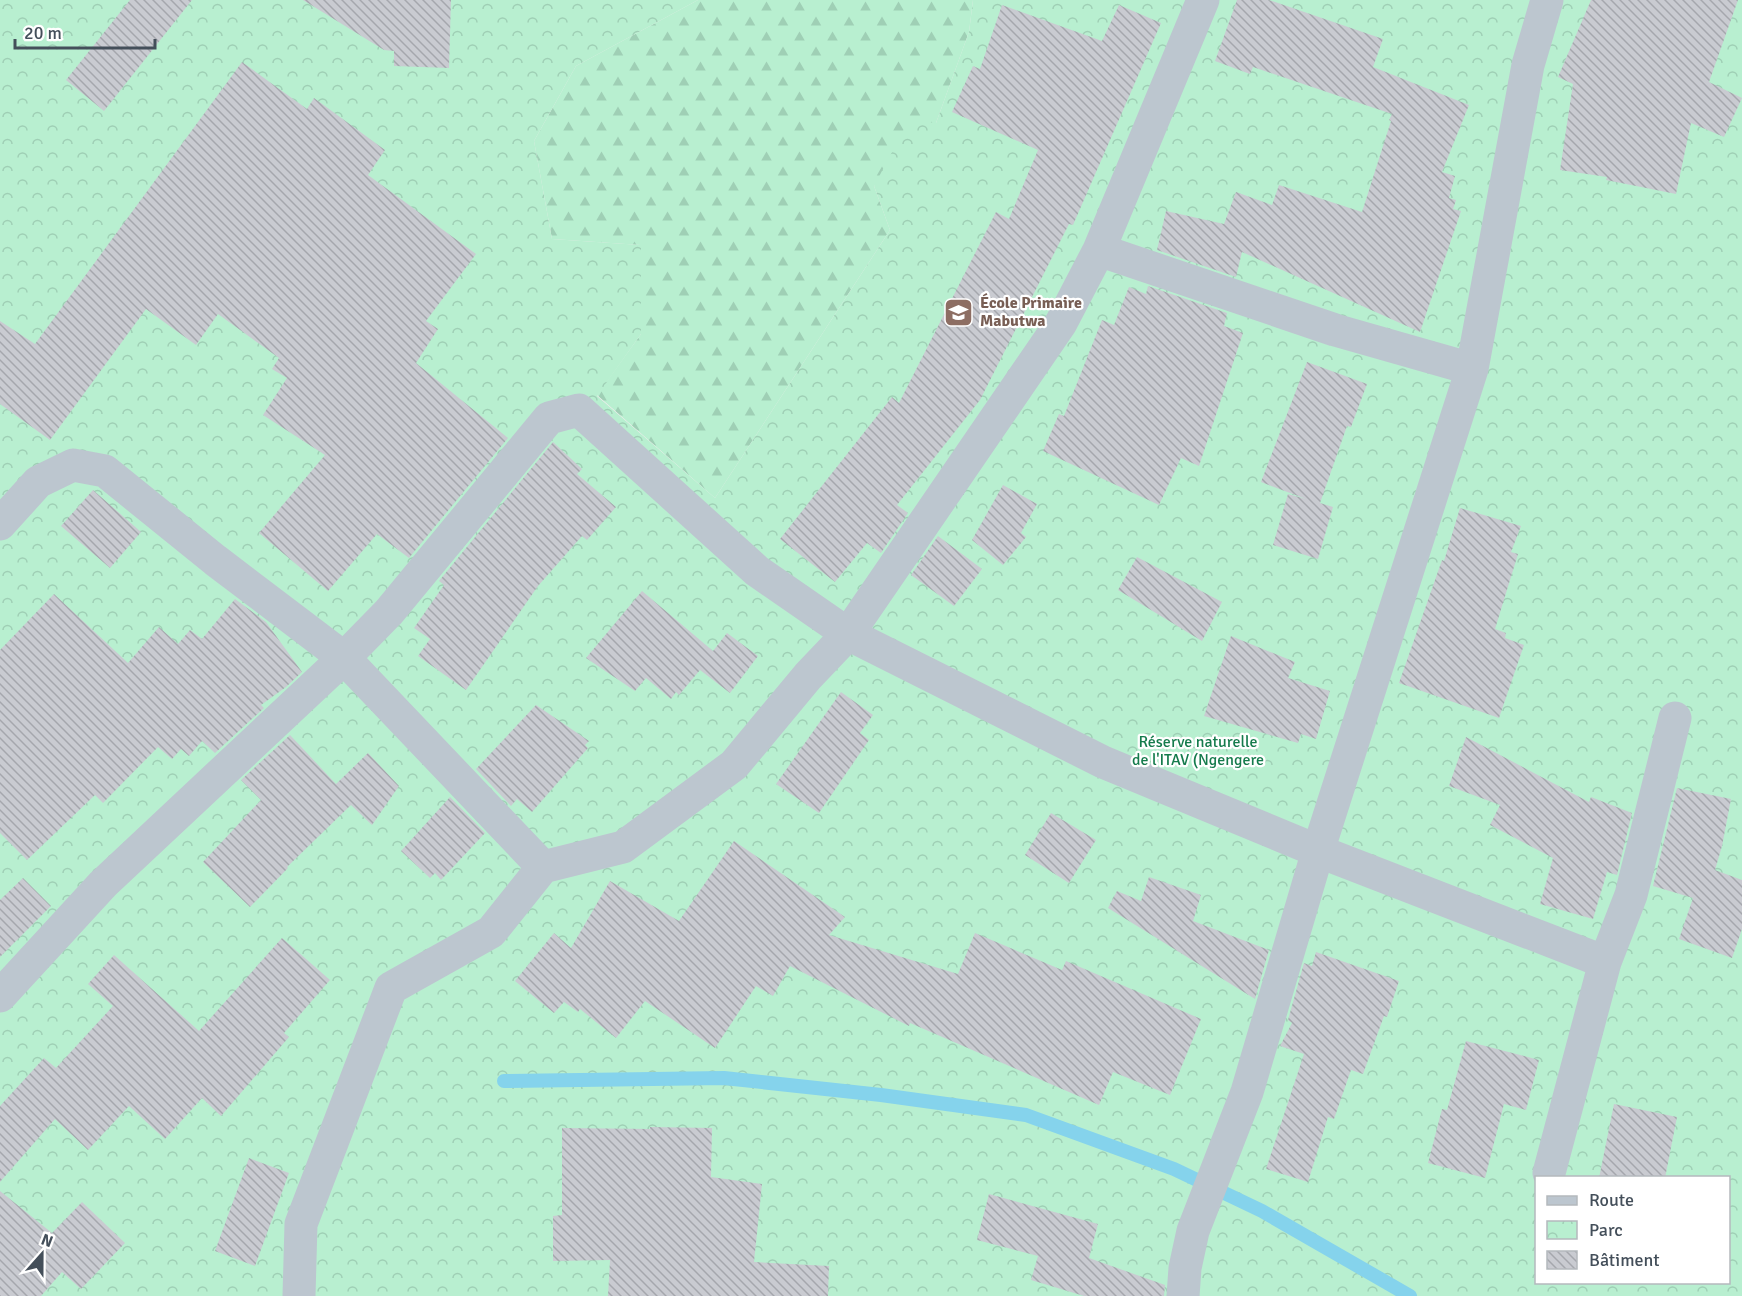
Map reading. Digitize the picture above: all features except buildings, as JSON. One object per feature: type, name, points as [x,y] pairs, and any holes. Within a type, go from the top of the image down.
[{"type":"street","points":[[299,1296],[301,1224],[391,988],[491,932],[543,867],[623,847],[734,765],[808,676],[848,634],[1061,323],[1099,250],[1203,0]]},
{"type":"street","points":[[1183,1296],[1185,1268],[1193,1231],[1247,1092],[1318,851],[1472,369],[1528,64],[1547,0]]},
{"type":"street","points":[[1099,250],[1335,330],[1472,369]]},
{"type":"street","points":[[0,996],[104,884],[344,658],[389,612],[549,418],[579,410],[757,571],[848,634],[1102,762],[1318,851],[1605,962]]},
{"type":"street","points":[[0,524],[38,482],[73,465],[105,471],[215,560],[344,658],[543,867]]},
{"type":"street","points":[[1549,1173],[1605,962],[1631,894],[1675,718]]},
{"type":"green space","name":"Réserve naturelle de l'ITAV (Ngengere","points":[[0,0],[698,0],[576,66],[534,141],[552,239],[641,245],[641,334],[597,396],[715,498],[890,230],[874,186],[909,120],[936,123],[969,32],[973,0],[1742,0],[1742,1296],[0,1296]]},
{"type":"green space","points":[[698,0],[973,0],[969,32],[936,123],[874,186],[890,230],[715,498],[597,395],[641,334],[640,245],[552,239],[534,141],[576,66]]},
{"type":"waterway","points":[[504,1081],[724,1078],[881,1095],[1026,1115],[1174,1169],[1262,1211],[1410,1296]]},
{"type":"place","name":"École Primaire Mabutwa","points":[[959,312]]}]
